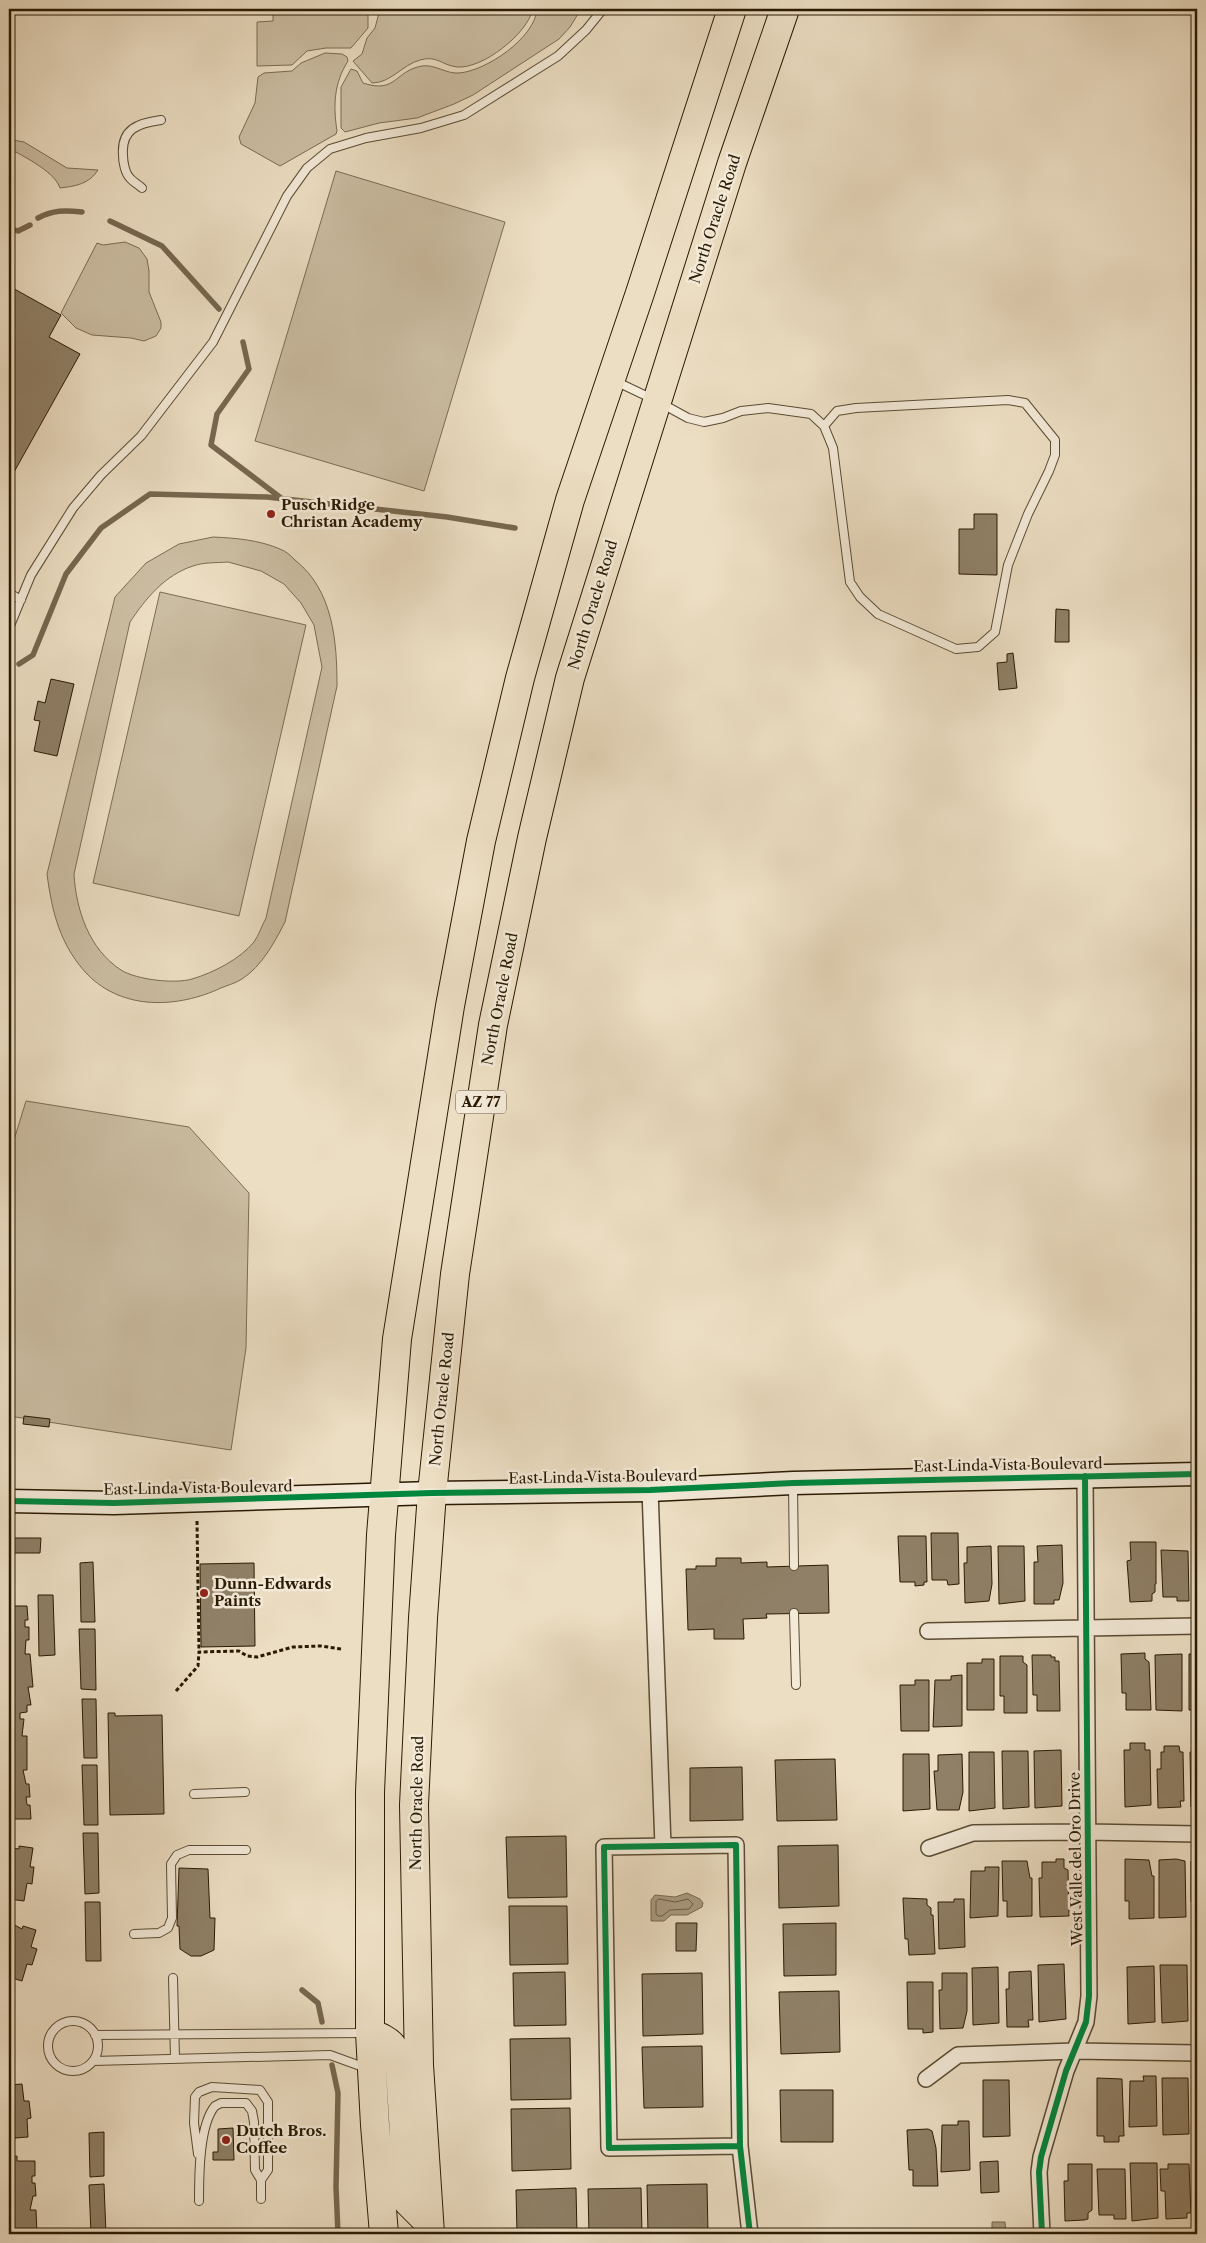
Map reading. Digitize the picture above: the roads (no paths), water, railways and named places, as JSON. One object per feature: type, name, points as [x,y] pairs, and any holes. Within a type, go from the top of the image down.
[{"type":"highway","name":"AZ 77","points":[[384,2234],[370,2033],[370,1792],[384,1495],[397,1339],[450,1006],[481,841],[520,678],[567,509],[732,9]]},
{"type":"highway","name":"North Oracle Road","points":[[430,2229],[419,2065],[414,1805],[423,1618],[432,1493],[455,1274],[493,1025],[532,838],[570,678],[732,163],[785,9]]},
{"type":"highway","points":[[370,2033],[389,2041],[396,2052],[400,2069],[408,2202],[430,2229]]},
{"type":"street","name":"East Linda Vista Boulevard","points":[[9,1501],[114,1503],[432,1493],[650,1490],[793,1483],[1197,1474]]},
{"type":"street","name":"West Valle del Oro Drive","points":[[1042,2234],[1039,2172],[1041,2157],[1066,2071],[1086,2022],[1089,1996],[1085,1476]]},
{"type":"street","points":[[650,1490],[663,1846]]},
{"type":"street","points":[[928,1631],[1197,1626]]},
{"type":"street","points":[[930,1848],[973,1833],[1087,1832],[1197,1834]]},
{"type":"street","points":[[740,2146],[609,2148],[604,1847],[736,1845],[740,2146],[750,2234]]},
{"type":"street","points":[[926,2079],[958,2055],[1075,2051],[1197,2053]]},
{"type":"lane","points":[[9,628],[31,575],[73,508],[101,475],[141,436],[213,342],[287,196],[307,168],[330,149],[366,138],[421,128],[464,115],[558,56],[586,30],[603,9]]},
{"type":"lane","points":[[142,188],[129,178],[123,161],[122,146],[129,131],[144,122],[161,120]]},
{"type":"lane","points":[[610,380],[657,401],[688,418],[704,422],[723,418],[741,411],[768,408],[811,414],[824,426],[833,448],[850,582],[860,598],[878,614],[956,649],[978,647],[995,632],[1008,566],[1028,514],[1049,472],[1055,454],[1055,440],[1025,403],[1008,400],[856,408],[837,411],[824,426]]},
{"type":"lane","points":[[9,593],[21,600]]},
{"type":"lane","points":[[793,1483],[794,1566]]},
{"type":"lane","points":[[794,1614],[796,1685]]},
{"type":"lane","points":[[194,1794],[245,1792]]},
{"type":"lane","points":[[134,1934],[159,1933],[168,1928],[172,1918],[171,1864],[177,1855],[189,1850],[246,1850]]},
{"type":"lane","points":[[173,1978],[175,2058]]},
{"type":"lane","points":[[71,2021],[85,2025],[96,2035],[98,2048],[93,2061],[80,2071],[63,2070],[51,2059],[48,2043],[56,2028],[71,2021]]},
{"type":"lane","points":[[96,2035],[370,2033]]},
{"type":"lane","points":[[93,2061],[330,2055],[372,2070]]},
{"type":"lane","points":[[199,2201],[199,2161],[194,2123],[195,2098],[199,2092],[212,2087],[260,2090],[268,2102],[268,2170],[261,2180]]},
{"type":"lane","points":[[199,2161],[208,2121],[215,2106],[230,2102],[246,2103],[252,2111],[255,2170],[261,2180],[261,2199]]},
{"type":"water","points":[[687,1893],[700,1899],[703,1903],[702,1907],[687,1915],[671,1915],[664,1921],[651,1921],[651,1900],[655,1895],[675,1897]]},
{"type":"water","points":[[992,2222],[1005,2222],[1006,2234],[992,2234]]},
{"type":"waterway","points":[[38,218],[59,211],[82,212]]},
{"type":"waterway","points":[[110,221],[162,246],[219,309]]},
{"type":"waterway","points":[[9,228],[18,231],[30,225]]},
{"type":"waterway","points":[[243,342],[249,369],[217,414],[211,445],[281,498]]},
{"type":"waterway","points":[[19,664],[33,655],[66,574],[101,528],[150,494],[267,497],[447,517],[515,528]]},
{"type":"waterway","points":[[302,1990],[318,2003],[322,2022]]},
{"type":"waterway","points":[[332,2065],[338,2093],[336,2187],[338,2234]]},
{"type":"place","name":"Pusch Ridge Christan Academy","points":[[271,514]]},
{"type":"place","name":"Dunn-Edwards Paints","points":[[204,1593]]},
{"type":"place","name":"Dutch Bros. Coffee","points":[[226,2140]]}]
